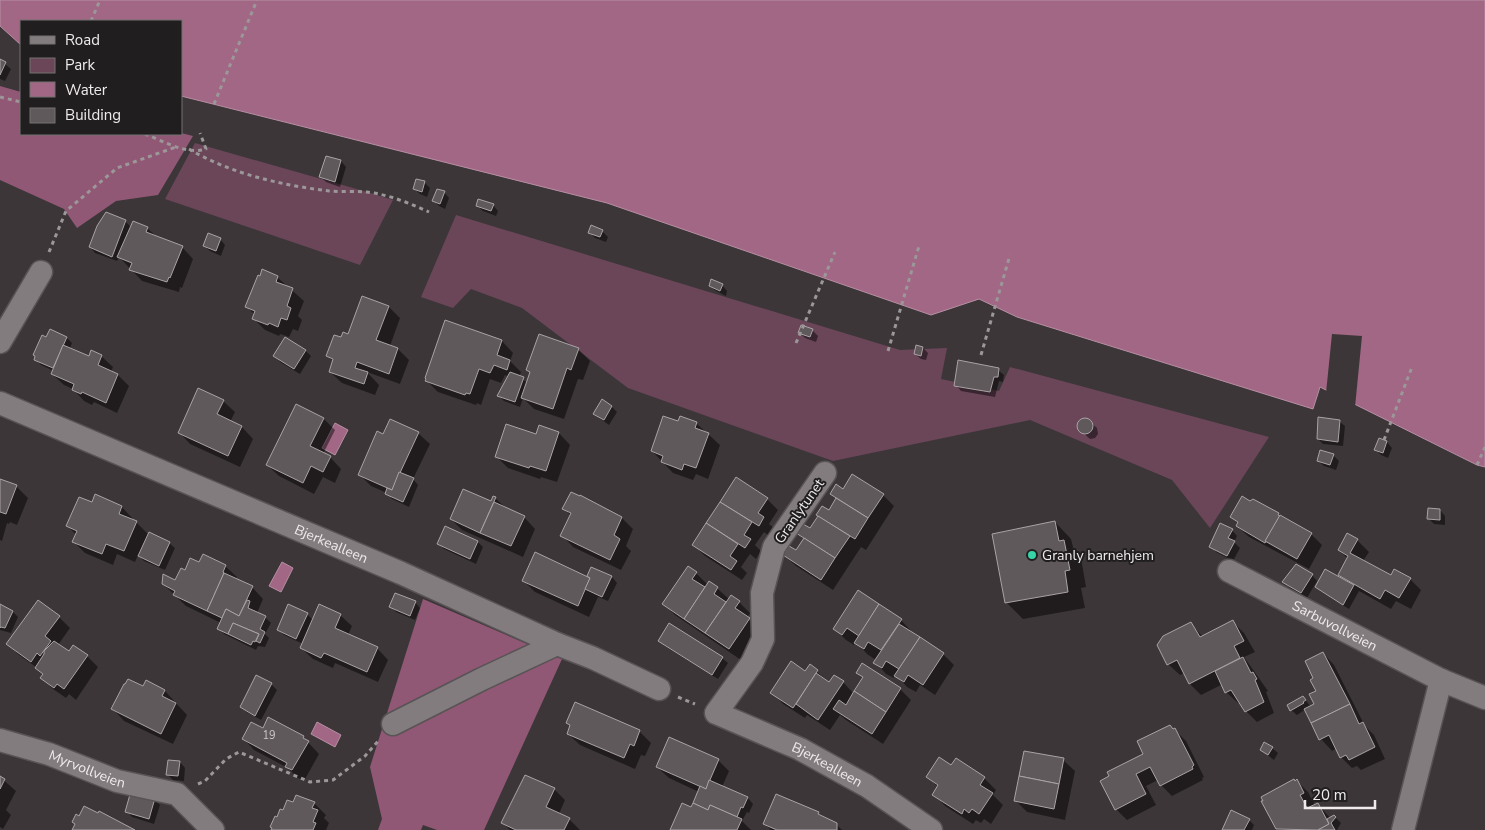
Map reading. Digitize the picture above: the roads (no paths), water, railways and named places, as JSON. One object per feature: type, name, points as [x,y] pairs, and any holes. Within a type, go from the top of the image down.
[{"type":"street","points":[[0,342],[41,272]]},
{"type":"street","name":"Bjerkealleen","points":[[0,403],[401,573],[659,689]]},
{"type":"street","name":"Granlytunet","points":[[716,713],[752,663],[763,639],[762,593],[774,547],[825,473]]},
{"type":"street","name":"Sarbuvollveien","points":[[1229,571],[1441,680],[1485,698]]},
{"type":"street","points":[[393,724],[557,644]]},
{"type":"street","points":[[1403,830],[1441,680]]},
{"type":"street","name":"Bjerkealleen","points":[[716,713],[800,749],[867,786],[931,830]]},
{"type":"street","name":"Myrvollveien","points":[[0,740],[49,754],[118,781],[177,794],[213,830]]},
{"type":"water","points":[[0,0],[1485,0],[1485,467],[1477,465],[1320,387],[1313,409],[1017,317],[979,299],[931,315],[607,203],[182,96],[182,20],[20,20],[20,44],[0,26]]},
{"type":"water","points":[[335,423],[348,430],[335,455],[322,448]]},
{"type":"water","points":[[282,562],[293,568],[281,592],[269,586]]},
{"type":"water","points":[[317,722],[341,735],[335,747],[311,734]]},
{"type":"place","name":"Granly barnehjem","points":[[1032,555]]}]
